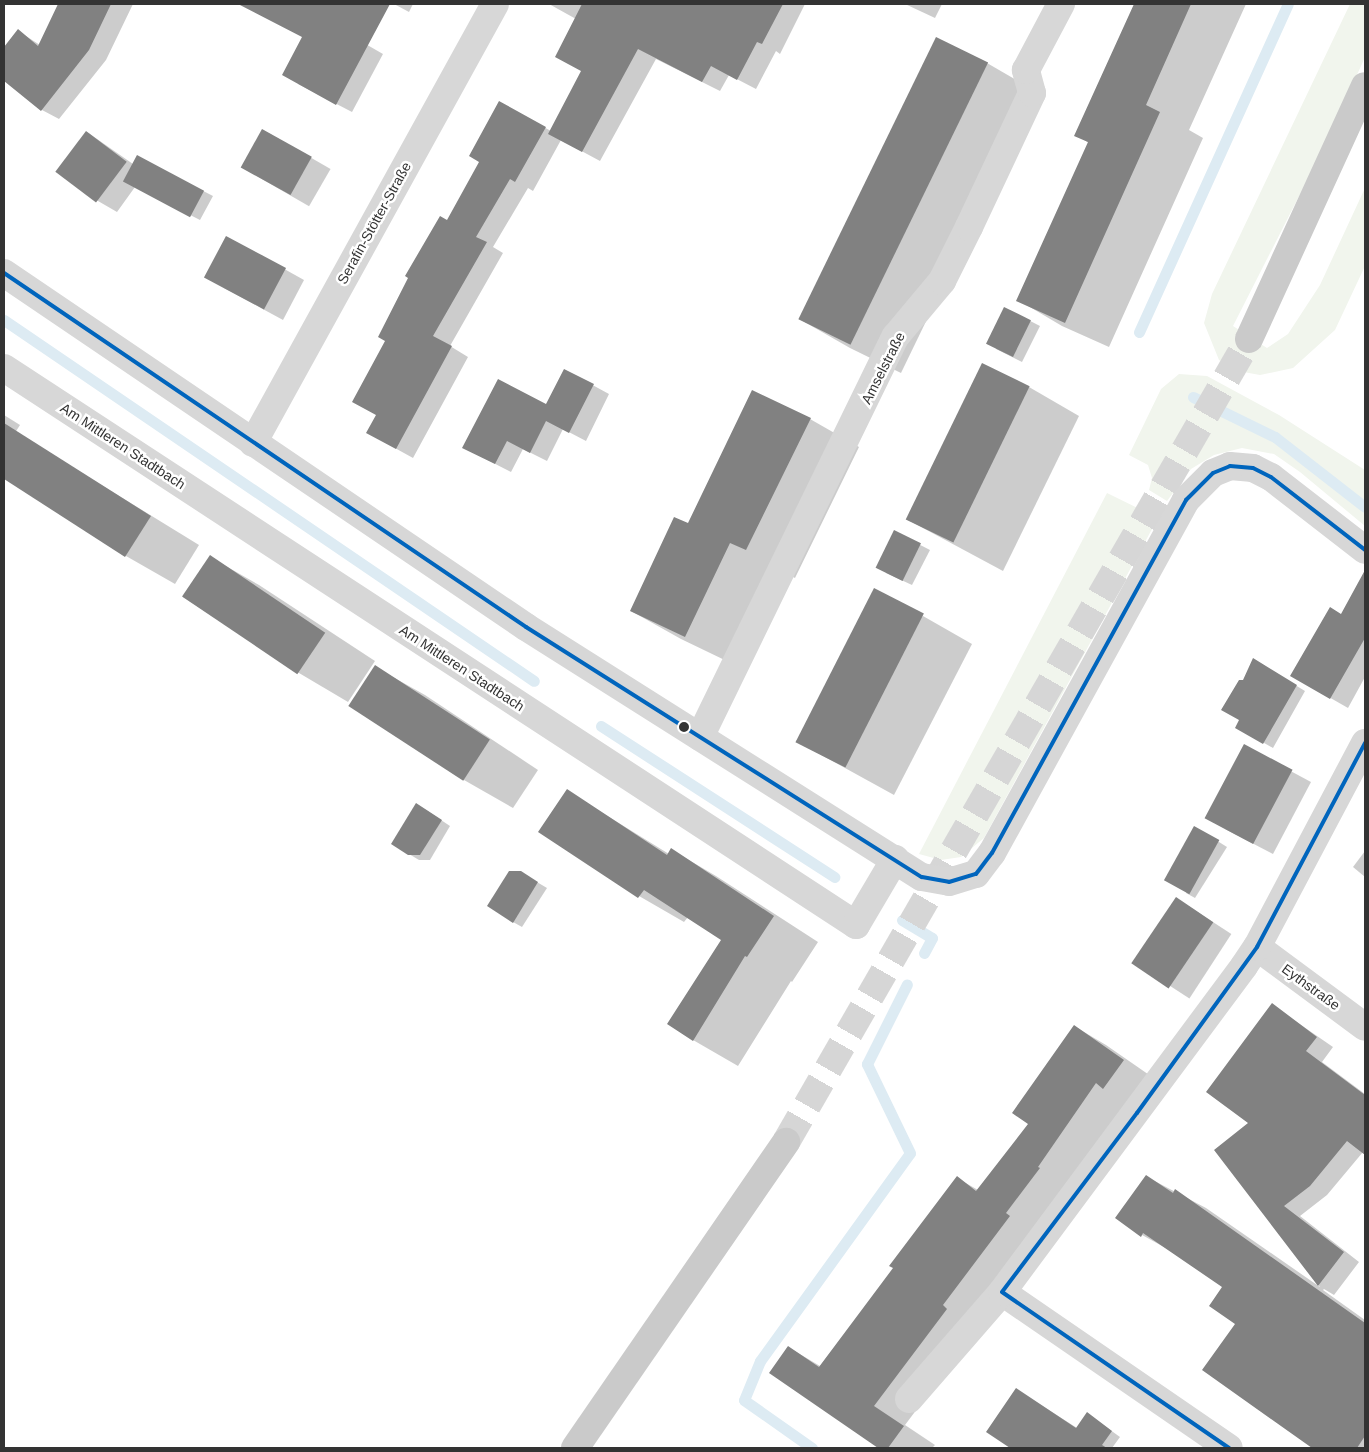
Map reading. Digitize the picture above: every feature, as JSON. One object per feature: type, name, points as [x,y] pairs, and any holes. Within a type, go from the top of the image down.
[{"type":"main road","points":[[1248,339],[1365,86]]},
{"type":"main road","points":[[575,1448],[786,1142]]},
{"type":"street","name":"Serafin-Stötter-Straße","points":[[253,443],[495,4]]},
{"type":"street","name":"Amselstraße","points":[[700,737],[896,336],[942,281],[965,235],[1032,93],[1026,70],[1061,4]]},
{"type":"street","points":[[4,273],[526,627],[922,877],[949,882],[976,874],[992,853],[1186,500],[1213,473],[1230,466],[1253,468],[1272,477],[1365,550]]},
{"type":"street","name":"Am Mittleren Stadtbach","points":[[4,368],[856,925],[895,859]]},
{"type":"street","points":[[909,1400],[1002,1292],[1137,1114],[1257,947],[1365,743]]},
{"type":"street","name":"Eythstraße","points":[[1257,947],[1365,1027]]},
{"type":"street","points":[[1002,1292],[1229,1448]]},
{"type":"shaded area","points":[[1350,4],[1365,4],[1365,57],[1331,133],[1233,326],[1267,348],[1288,334],[1320,285],[1365,188],[1365,266],[1335,330],[1293,368],[1260,375],[1238,371],[1219,360],[1204,323],[1212,294]]},
{"type":"shaded area","points":[[1179,374],[1207,376],[1279,415],[1365,470],[1365,526],[1300,472],[1274,454],[1242,448],[1214,455],[1191,469],[1167,501],[1149,490],[1152,478],[1148,465],[1129,455],[1161,389]]},
{"type":"shaded area","points":[[1107,493],[1158,518],[984,838],[961,857],[941,860],[919,854]]},
{"type":"building","points":[[58,4],[111,4],[89,50],[41,111],[4,81],[4,47],[18,29],[38,46]]},
{"type":"building","points":[[238,4],[390,4],[336,105],[282,75],[302,37]]},
{"type":"building","points":[[582,4],[783,4],[762,44],[757,42],[737,80],[711,66],[702,82],[638,49],[582,152],[548,134],[581,71],[555,57]]},
{"type":"building","points":[[1134,4],[1191,4],[1146,105],[1160,112],[1065,323],[1016,301],[1088,142],[1074,136]]},
{"type":"building","points":[[936,37],[988,62],[850,345],[798,319]]},
{"type":"building","points":[[499,101],[546,127],[515,182],[510,179],[476,237],[487,242],[433,336],[452,346],[396,449],[366,433],[376,415],[352,402],[385,341],[378,337],[408,278],[405,276],[440,216],[447,220],[479,162],[469,156]]},
{"type":"building","points":[[262,129],[312,157],[291,195],[241,167]]},
{"type":"building","points":[[86,131],[127,162],[96,202],[55,172]]},
{"type":"building","points":[[137,155],[204,191],[190,217],[123,181]]},
{"type":"building","points":[[226,236],[286,268],[264,309],[204,277]]},
{"type":"building","points":[[1004,307],[1031,320],[1013,357],[986,344]]},
{"type":"building","points":[[982,363],[1030,386],[953,543],[906,519]]},
{"type":"building","points":[[564,369],[594,384],[569,433],[546,421],[530,453],[507,441],[495,464],[462,448],[498,379],[546,404]]},
{"type":"building","points":[[752,390],[811,418],[746,550],[730,543],[685,637],[630,611],[674,517],[688,523]]},
{"type":"building","points":[[4,423],[151,516],[125,557],[4,479]]},
{"type":"building","points":[[894,530],[921,543],[903,581],[876,568]]},
{"type":"building","points":[[210,555],[325,633],[297,674],[182,596]]},
{"type":"building","points":[[1365,570],[1365,638],[1330,699],[1290,676],[1330,607],[1341,614]]},
{"type":"building","points":[[874,588],[924,613],[845,768],[795,742]]},
{"type":"building","points":[[1253,658],[1297,685],[1263,744],[1235,728],[1239,720],[1221,710],[1239,680],[1243,680]]},
{"type":"building","points":[[375,665],[490,740],[463,781],[348,706]]},
{"type":"building","points":[[1244,744],[1293,770],[1253,844],[1205,818]]},
{"type":"building","points":[[567,789],[667,855],[671,848],[774,916],[747,957],[745,956],[693,1041],[667,1024],[721,940],[644,890],[638,898],[538,832]]},
{"type":"building","points":[[416,803],[442,820],[420,855],[408,855],[391,844]]},
{"type":"building","points":[[1194,826],[1219,840],[1189,894],[1164,880]]},
{"type":"building","points":[[509,871],[521,871],[538,882],[513,923],[487,906]]},
{"type":"building","points":[[1176,897],[1213,922],[1169,988],[1131,963]]},
{"type":"building","points":[[1272,1003],[1317,1037],[1306,1051],[1365,1095],[1365,1155],[1347,1141],[1310,1186],[1284,1206],[1344,1252],[1318,1286],[1214,1150],[1248,1123],[1206,1092]]},
{"type":"building","points":[[1074,1025],[1124,1060],[1103,1089],[1096,1083],[1038,1167],[1040,1168],[1006,1213],[1010,1216],[943,1305],[947,1309],[874,1406],[904,1426],[888,1448],[878,1448],[769,1373],[788,1346],[819,1367],[893,1268],[889,1266],[957,1176],[976,1191],[1028,1124],[1012,1113]]},
{"type":"building","points":[[1146,1175],[1173,1193],[1175,1189],[1365,1323],[1365,1436],[1357,1448],[1312,1448],[1202,1370],[1235,1324],[1209,1306],[1222,1287],[1143,1233],[1141,1237],[1115,1218]]},
{"type":"building","points":[[1016,1388],[1076,1428],[1087,1412],[1112,1431],[1102,1445],[1107,1448],[1010,1448],[986,1432]]},
{"type":"waterway","points":[[1139,332],[1288,4]]},
{"type":"waterway","points":[[4,320],[534,681]]},
{"type":"waterway","points":[[1193,397],[1275,437],[1365,507]]},
{"type":"waterway","points":[[601,726],[834,877]]},
{"type":"waterway","points":[[902,920],[932,938],[924,953]]},
{"type":"waterway","points":[[812,1448],[744,1400],[760,1361],[910,1153],[867,1064],[907,984]]},
{"type":"tunnel","points":[[786,1142],[1249,339]]},
{"type":"transit line","points":[[4,273],[526,627],[922,877],[949,882],[976,874],[992,853],[1186,500],[1213,473],[1230,466],[1253,468],[1271,477],[1365,550]]},
{"type":"transit line","points":[[1229,1448],[1002,1292],[1137,1113],[1257,947],[1365,743]]}]
